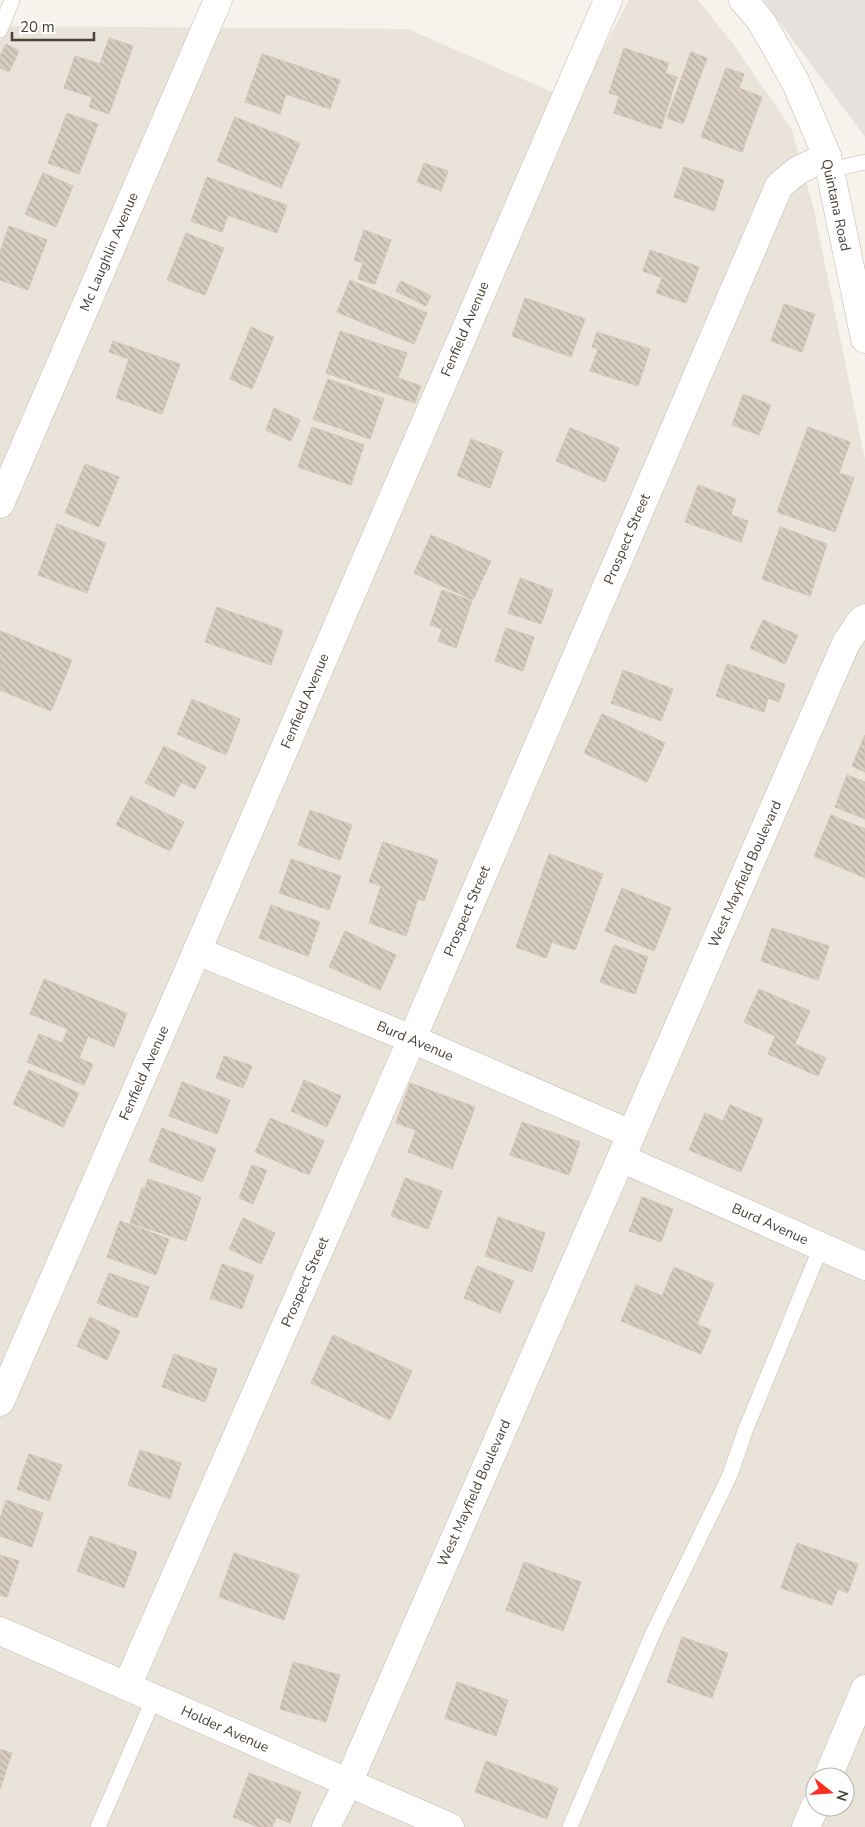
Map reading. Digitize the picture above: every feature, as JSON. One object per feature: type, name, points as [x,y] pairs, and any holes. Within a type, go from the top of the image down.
[{"type":"street","name":"Fenfield Avenue","points":[[0,1402],[608,0]]},
{"type":"street","name":"Quintana Road","points":[[743,0],[761,21],[796,83],[828,163],[865,339]]},
{"type":"street","name":"Mc Laughlin Avenue","points":[[0,504],[214,1]]},
{"type":"street","name":"Prospect Street","points":[[127,1686],[412,1039],[778,186],[797,171],[828,163]]},
{"type":"street","name":"West Mayfield Boulevard","points":[[326,1827],[348,1783],[846,643],[865,618]]},
{"type":"street","name":"Burd Avenue","points":[[197,951],[412,1039],[821,1246],[865,1266]]},
{"type":"street","name":"Holder Avenue","points":[[0,1631],[450,1827]]},
{"type":"street","points":[[832,1767],[865,1690]]},
{"type":"lane","points":[[0,30],[12,0]]},
{"type":"lane","points":[[828,163],[865,162]]},
{"type":"lane","points":[[570,1827],[654,1631],[730,1476],[745,1431],[821,1246]]},
{"type":"lane","points":[[98,1827],[154,1698]]},
{"type":"shaded area","points":[[629,0],[698,0],[734,45],[792,130],[813,206],[865,459],[865,1827],[0,1827],[0,26],[408,29],[575,102]]},
{"type":"shaded area","points":[[763,0],[865,0],[865,137]]},
{"type":"building","points":[[109,38],[133,46],[109,114],[89,107],[92,97],[64,88],[75,56],[100,64]]},
{"type":"building","points":[[6,44],[19,51],[9,72],[0,68],[0,56]]},
{"type":"building","points":[[624,48],[669,63],[665,73],[677,77],[661,129],[614,113],[619,96],[609,93]]},
{"type":"building","points":[[691,52],[707,58],[683,124],[667,118]]},
{"type":"building","points":[[262,54],[340,80],[330,109],[286,94],[280,114],[245,102]]},
{"type":"building","points":[[726,68],[744,74],[739,88],[762,97],[742,152],[701,137]]},
{"type":"building","points":[[67,113],[98,124],[79,174],[48,163]]},
{"type":"building","points":[[235,117],[300,143],[281,188],[217,161]]},
{"type":"building","points":[[424,163],[448,171],[441,191],[417,182]]},
{"type":"building","points":[[684,167],[724,180],[714,211],[674,197]]},
{"type":"building","points":[[43,173],[73,186],[56,227],[25,214]]},
{"type":"building","points":[[207,177],[287,205],[277,233],[228,215],[222,232],[191,221]]},
{"type":"building","points":[[9,226],[47,240],[28,290],[0,280],[0,252]]},
{"type":"building","points":[[364,230],[391,240],[375,284],[358,279],[363,263],[354,260]]},
{"type":"building","points":[[186,233],[224,248],[205,295],[167,280]]},
{"type":"building","points":[[650,250],[699,267],[686,303],[656,293],[662,278],[643,271]]},
{"type":"building","points":[[350,280],[427,313],[414,344],[337,312]]},
{"type":"building","points":[[401,281],[431,296],[426,306],[396,291]]},
{"type":"building","points":[[525,298],[585,319],[571,357],[512,336]]},
{"type":"building","points":[[784,304],[815,314],[802,352],[771,341]]},
{"type":"building","points":[[251,327],[274,337],[252,389],[230,379]]},
{"type":"building","points":[[340,331],[407,353],[398,378],[421,386],[415,403],[326,373]]},
{"type":"building","points":[[597,332],[650,349],[638,386],[590,371],[598,349],[592,347]]},
{"type":"building","points":[[113,341],[180,364],[162,414],[116,398],[129,359],[109,352]]},
{"type":"building","points":[[328,379],[384,399],[370,439],[313,419]]},
{"type":"building","points":[[743,394],[771,405],[759,435],[732,425]]},
{"type":"building","points":[[274,408],[300,420],[291,441],[266,430]]},
{"type":"building","points":[[312,427],[364,445],[351,485],[298,467]]},
{"type":"building","points":[[808,427],[850,442],[839,473],[854,478],[835,532],[777,512]]},
{"type":"building","points":[[570,428],[619,448],[605,482],[556,461]]},
{"type":"building","points":[[471,439],[503,451],[490,488],[457,476]]},
{"type":"building","points":[[85,464],[119,477],[99,527],[65,513]]},
{"type":"building","points":[[698,485],[736,499],[731,515],[748,521],[741,542],[685,522]]},
{"type":"building","points":[[57,524],[106,543],[87,593],[38,575]]},
{"type":"building","points":[[780,527],[827,544],[810,596],[762,579]]},
{"type":"building","points":[[431,535],[491,561],[473,600],[414,573]]},
{"type":"building","points":[[520,578],[553,590],[541,624],[508,613]]},
{"type":"building","points":[[442,590],[472,601],[456,648],[438,641],[442,629],[430,625]]},
{"type":"building","points":[[217,607],[283,630],[271,665],[205,642]]},
{"type":"building","points":[[763,620],[798,635],[785,664],[750,648]]},
{"type":"building","points":[[506,628],[534,637],[523,671],[495,661]]},
{"type":"building","points":[[0,631],[72,660],[51,711],[0,690],[0,659],[2,655],[0,654]]},
{"type":"building","points":[[727,664],[785,684],[779,702],[768,698],[764,712],[716,696]]},
{"type":"building","points":[[623,670],[673,689],[661,721],[611,703]]},
{"type":"building","points":[[192,699],[240,719],[226,755],[177,734]]},
{"type":"building","points":[[602,714],[665,743],[647,782],[584,753]]},
{"type":"building","points":[[865,735],[865,772],[852,766]]},
{"type":"building","points":[[164,746],[206,767],[195,789],[181,782],[174,797],[145,783]]},
{"type":"building","points":[[847,775],[865,782],[865,819],[835,807]]},
{"type":"building","points":[[131,796],[184,822],[170,851],[116,825]]},
{"type":"building","points":[[310,810],[352,825],[340,860],[298,845]]},
{"type":"building","points":[[831,815],[865,829],[865,878],[814,856]]},
{"type":"building","points":[[383,842],[438,860],[424,901],[418,899],[406,936],[369,923],[381,886],[369,882]]},
{"type":"building","points":[[549,854],[603,874],[575,950],[552,942],[546,958],[516,947]]},
{"type":"building","points":[[291,859],[341,876],[329,910],[279,893]]},
{"type":"building","points":[[622,888],[671,908],[654,951],[605,931]]},
{"type":"building","points":[[271,905],[320,922],[308,956],[259,938]]},
{"type":"building","points":[[772,928],[829,946],[818,980],[761,961]]},
{"type":"building","points":[[345,931],[396,955],[380,990],[329,967]]},
{"type":"building","points":[[614,945],[648,957],[635,994],[600,982]]},
{"type":"building","points":[[44,979],[127,1013],[114,1047],[88,1036],[79,1058],[93,1064],[84,1085],[27,1062],[39,1034],[62,1043],[68,1029],[30,1014]]},
{"type":"building","points":[[759,989],[810,1011],[795,1044],[826,1058],[818,1076],[768,1054],[775,1036],[744,1022]]},
{"type":"building","points":[[224,1056],[252,1066],[243,1088],[216,1078]]},
{"type":"building","points":[[29,1070],[79,1093],[63,1127],[13,1104]]},
{"type":"building","points":[[304,1080],[341,1096],[327,1127],[291,1111]]},
{"type":"building","points":[[182,1082],[230,1100],[217,1134],[169,1116]]},
{"type":"building","points":[[410,1083],[475,1107],[452,1169],[408,1152],[416,1130],[396,1123]]},
{"type":"building","points":[[730,1105],[763,1119],[741,1172],[689,1150],[705,1113],[723,1121]]},
{"type":"building","points":[[270,1118],[324,1141],[309,1175],[255,1152]]},
{"type":"building","points":[[522,1122],[580,1142],[569,1175],[510,1155]]},
{"type":"building","points":[[162,1128],[216,1149],[202,1182],[149,1161]]},
{"type":"building","points":[[252,1165],[267,1170],[253,1204],[239,1198]]},
{"type":"building","points":[[405,1178],[442,1191],[428,1229],[391,1216]]},
{"type":"building","points":[[148,1179],[201,1197],[186,1241],[130,1223],[142,1188],[145,1189]]},
{"type":"building","points":[[642,1197],[673,1209],[661,1242],[629,1231]]},
{"type":"building","points":[[498,1217],[545,1233],[532,1272],[485,1256]]},
{"type":"building","points":[[243,1218],[275,1233],[261,1264],[229,1249]]},
{"type":"building","points":[[120,1221],[169,1239],[156,1275],[107,1257]]},
{"type":"building","points":[[222,1264],[254,1275],[242,1309],[210,1298]]},
{"type":"building","points":[[477,1266],[514,1281],[500,1313],[464,1298]]},
{"type":"building","points":[[674,1267],[714,1284],[697,1324],[711,1330],[701,1354],[621,1321],[636,1285],[662,1296]]},
{"type":"building","points":[[109,1273],[149,1287],[137,1318],[97,1303]]},
{"type":"building","points":[[90,1317],[120,1331],[107,1360],[77,1346]]},
{"type":"building","points":[[333,1335],[412,1371],[390,1420],[311,1383]]},
{"type":"building","points":[[174,1354],[217,1369],[205,1402],[162,1387]]},
{"type":"building","points":[[140,1450],[181,1463],[170,1499],[128,1485]]},
{"type":"building","points":[[29,1454],[62,1465],[49,1501],[17,1489]]},
{"type":"building","points":[[6,1500],[43,1513],[32,1547],[0,1536],[0,1519]]},
{"type":"building","points":[[90,1536],[137,1552],[124,1588],[77,1571]]},
{"type":"building","points":[[797,1543],[858,1564],[848,1593],[838,1589],[832,1605],[781,1588]]},
{"type":"building","points":[[234,1553],[299,1575],[284,1620],[219,1597]]},
{"type":"building","points":[[0,1555],[19,1561],[7,1597],[0,1595]]},
{"type":"building","points":[[524,1562],[581,1582],[563,1631],[506,1610]]},
{"type":"building","points":[[682,1637],[728,1653],[712,1698],[667,1682]]},
{"type":"building","points":[[293,1662],[340,1675],[326,1722],[280,1709]]},
{"type":"building","points":[[457,1682],[508,1700],[496,1736],[445,1718]]},
{"type":"building","points":[[0,1749],[12,1753],[0,1789]]},
{"type":"building","points":[[486,1761],[558,1788],[547,1819],[475,1792]]},
{"type":"building","points":[[249,1773],[301,1792],[290,1823],[276,1817],[272,1827],[259,1827],[233,1817]]}]
